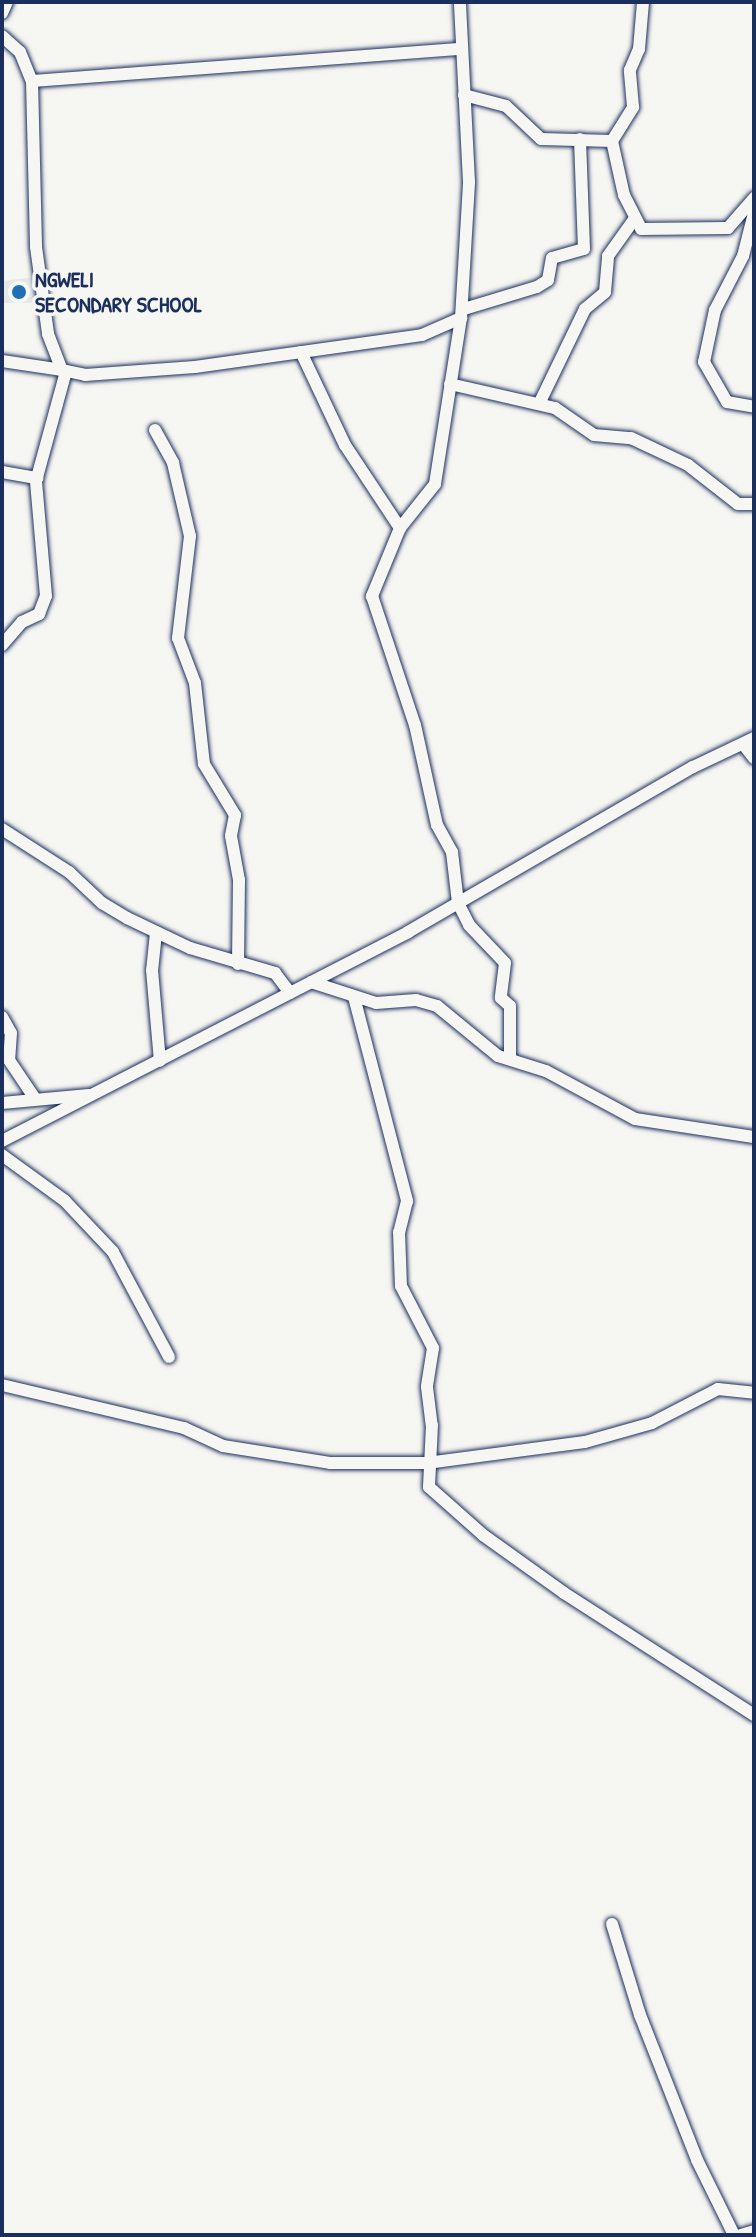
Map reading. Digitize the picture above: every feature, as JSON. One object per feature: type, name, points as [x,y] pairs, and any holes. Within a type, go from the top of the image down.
[{"type":"street","points":[[2,13],[7,2]]},
{"type":"street","points":[[460,2],[469,224],[462,313],[435,484],[400,528],[372,596],[415,725],[437,825],[452,852],[458,903],[469,925],[505,963],[501,998],[510,1006],[510,1056]]},
{"type":"street","points":[[643,2],[639,49],[630,70],[633,107],[612,141],[633,221],[641,229],[728,228],[754,198]]},
{"type":"street","points":[[2,36],[20,52],[32,81],[36,247],[48,334],[64,371],[37,478],[35,508],[46,551],[46,596],[39,614],[22,622],[2,645]]},
{"type":"street","points":[[32,81],[462,49]]},
{"type":"street","points":[[464,95],[506,106],[536,137],[612,141]]},
{"type":"street","points":[[2,361],[85,375],[195,367],[422,335],[462,313],[537,287],[548,280],[552,258],[584,249],[580,139]]},
{"type":"street","points":[[754,213],[743,256],[715,310],[704,362],[727,402],[754,407]]},
{"type":"street","points":[[539,404],[585,309],[605,292],[608,256],[633,221]]},
{"type":"street","points":[[301,352],[345,445],[400,528]]},
{"type":"street","points":[[450,384],[539,404],[567,414],[594,435],[631,438],[688,465],[738,504],[754,504]]},
{"type":"street","points":[[155,430],[173,463],[190,536],[178,638],[195,683],[204,764],[235,815],[231,836],[239,880],[238,964]]},
{"type":"street","points":[[2,472],[37,478]]},
{"type":"street","points":[[2,1141],[311,982],[748,741],[754,758]]},
{"type":"street","points":[[2,829],[69,872],[102,903],[156,933],[238,964],[275,973],[290,993]]},
{"type":"street","points":[[156,933],[152,970],[160,1061]]},
{"type":"street","points":[[311,982],[384,1004],[416,1000],[437,1006],[493,1053],[510,1056],[635,1119],[754,1137]]},
{"type":"street","points":[[354,997],[407,1201],[399,1232],[401,1286],[433,1348],[427,1387],[432,1425],[427,1463],[429,1487],[483,1535],[633,1641],[683,1665],[754,1715]]},
{"type":"street","points":[[2,1017],[11,1033],[9,1060],[34,1097]]},
{"type":"street","points":[[2,1103],[34,1097],[96,1095]]},
{"type":"street","points":[[2,1155],[65,1201],[113,1252],[169,1357]]},
{"type":"street","points":[[2,1385],[184,1428],[223,1446],[272,1451],[292,1460],[427,1463],[585,1442],[652,1423],[718,1389],[754,1393]]},
{"type":"street","points":[[612,1924],[640,2015],[697,2160],[734,2235]]},
{"type":"street","points":[[741,2235],[754,2231]]},
{"type":"shaded area","name":"NGWELI SECONDARY SCHOOL","points":[[36,277],[36,303],[2,303],[2,281]]},
{"type":"place","name":"NGWELI SECONDARY SCHOOL","points":[[19,292]]}]
